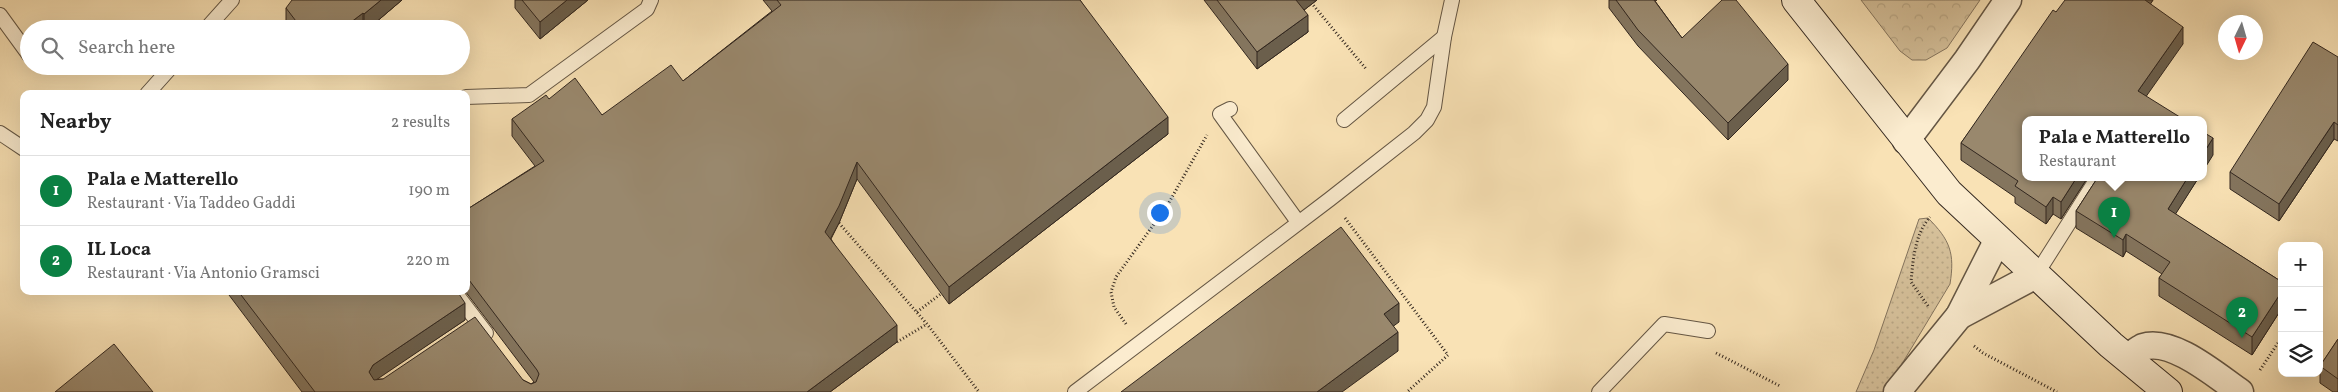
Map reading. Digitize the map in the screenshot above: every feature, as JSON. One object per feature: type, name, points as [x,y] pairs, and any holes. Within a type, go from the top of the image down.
[{"type":"main road","points":[[1796,0],[1949,193],[2036,275],[2168,392]]},
{"type":"street","points":[[1906,140],[1967,60],[2008,0]]},
{"type":"street","points":[[1897,392],[1959,316],[1998,239]]},
{"type":"street","points":[[1959,316],[2036,275]]},
{"type":"street","points":[[2127,357],[2144,347],[2168,348],[2248,384]]},
{"type":"lane","points":[[214,20],[232,0]]},
{"type":"lane","points":[[470,97],[529,95],[647,9],[651,0]]},
{"type":"lane","points":[[1075,392],[1414,134],[1427,120],[1434,107],[1444,37],[1452,0]]},
{"type":"lane","points":[[0,15],[20,42]]},
{"type":"lane","points":[[1344,120],[1444,37]]},
{"type":"lane","points":[[151,90],[164,75]]},
{"type":"lane","points":[[1225,111],[1298,222]]},
{"type":"lane","points":[[0,132],[20,146]]},
{"type":"lane","points":[[2036,275],[2095,181]]},
{"type":"lane","points":[[457,295],[495,345]]},
{"type":"lane","points":[[462,332],[477,322]]},
{"type":"lane","points":[[1599,392],[1664,324],[1708,331]]},
{"type":"path","points":[[1309,0],[1381,88]]},
{"type":"path","points":[[1140,343],[1114,307],[1111,292],[1116,277],[1167,206],[1225,111]]},
{"type":"path","points":[[1330,199],[1448,355],[1407,392]]},
{"type":"path","points":[[839,223],[927,324],[979,392]]},
{"type":"path","points":[[917,312],[942,293]]},
{"type":"path","points":[[897,342],[927,324]]},
{"type":"path","points":[[2248,384],[2278,343]]},
{"type":"path","points":[[1710,349],[1780,386]]},
{"type":"green space","points":[[1861,0],[1980,0],[1947,48],[1926,60],[1912,60],[1900,51]]},
{"type":"green space","points":[[1928,218],[1946,240],[1949,248],[1952,264],[1950,284],[1885,392],[1856,392],[1874,350],[1919,219]]},
{"type":"building","points":[[292,0],[381,0],[354,20],[295,20],[286,8]]},
{"type":"building","points":[[522,0],[567,0],[540,22]]},
{"type":"building","points":[[777,0],[1080,0],[1168,117],[949,287],[857,162],[839,206],[825,232],[897,325],[807,392],[315,392],[241,295],[460,295],[465,303],[373,365],[369,372],[374,380],[383,379],[475,317],[523,380],[531,384],[536,382],[539,374],[537,370],[470,281],[470,207],[544,161],[512,119],[546,95],[549,99],[575,78],[602,115],[671,65],[683,81],[781,5]]},
{"type":"building","points":[[1217,0],[1296,0],[1308,15],[1257,52]]},
{"type":"building","points":[[1616,0],[1654,0],[1682,38],[1722,0],[1736,0],[1788,64],[1728,123],[1638,30]]},
{"type":"building","points":[[2065,0],[2145,0],[2183,27],[2138,91],[2178,116],[2022,116],[2022,181],[2074,181],[2061,202],[2053,197],[2046,207],[2015,186],[2018,181],[1961,143],[2053,10],[2056,12]]},
{"type":"building","points":[[2313,42],[2338,57],[2338,125],[2334,122],[2279,204],[2230,172]]},
{"type":"building","points":[[2207,134],[2213,138],[2207,148]]},
{"type":"building","points":[[2095,181],[2186,181],[2168,209],[2278,279],[2278,297],[2252,337],[2159,278],[2170,262],[2126,234],[2123,240],[2076,211]]},
{"type":"building","points":[[1341,227],[1399,303],[1384,314],[1398,332],[1317,392],[1121,392]]},
{"type":"building","points":[[2338,339],[2338,379],[2323,368],[2323,362]]},
{"type":"building","points":[[114,344],[153,392],[55,392]]},
{"type":"place","name":"Pala e Matterello","points":[[2114,238]]},
{"type":"place","name":"IL Loca","points":[[2242,338]]}]
